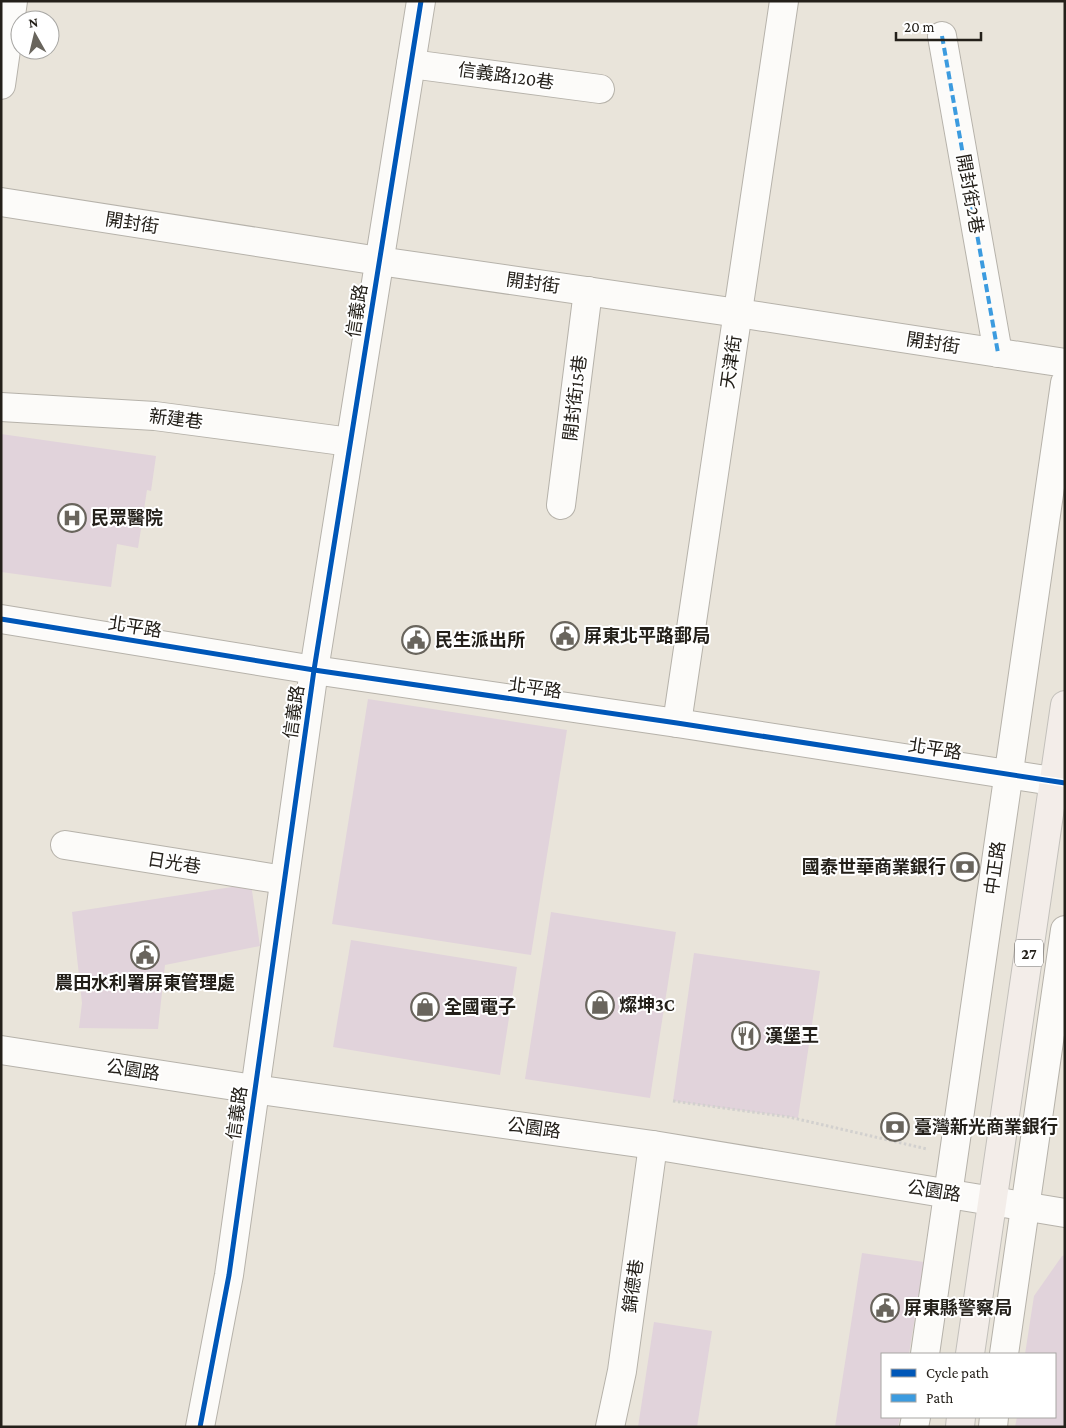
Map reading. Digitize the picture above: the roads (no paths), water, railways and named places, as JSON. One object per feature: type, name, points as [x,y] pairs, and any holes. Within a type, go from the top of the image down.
[{"type":"main road","name":"27","points":[[970,1353],[1059,782],[1065,705]]},
{"type":"street","points":[[1,85],[4,51],[13,1]]},
{"type":"street","name":"信義路","points":[[200,1427],[229,1275],[314,670],[421,1]]},
{"type":"street","name":"天津街","points":[[677,723],[784,1]]},
{"type":"street","name":"開封街2巷","points":[[942,36],[998,353]]},
{"type":"street","name":"信義路120巷","points":[[411,64],[600,89]]},
{"type":"street","name":"開封街","points":[[1,202],[379,262],[738,313],[1065,363]]},
{"type":"street","name":"開封街15巷","points":[[561,505],[588,291]]},
{"type":"street","name":"中正路","points":[[925,1353],[1065,382]]},
{"type":"street","name":"新建巷","points":[[1,407],[155,416],[350,442]]},
{"type":"street","name":"北平路","points":[[1,619],[314,670],[677,723],[1059,782]]},
{"type":"street","name":"日光巷","points":[[65,845],[284,880]]},
{"type":"street","points":[[1004,1353],[1065,930]]},
{"type":"street","name":"公園路","points":[[1,1050],[254,1089],[653,1145],[1065,1212]]},
{"type":"street","name":"錦德巷","points":[[610,1427],[622,1371],[653,1145]]},
{"type":"place","name":"民眾醫院","points":[[72,518]]},
{"type":"place","name":"屏東北平路郵局","points":[[565,636]]},
{"type":"place","name":"民生派出所","points":[[416,640]]},
{"type":"place","name":"國泰世華商業銀行","points":[[965,867]]},
{"type":"place","name":"農田水利署屏東管理處","points":[[145,955]]},
{"type":"place","name":"燦坤3C","points":[[600,1005]]},
{"type":"place","name":"全國電子","points":[[425,1007]]},
{"type":"place","name":"漢堡王","points":[[746,1036]]},
{"type":"place","name":"臺灣新光商業銀行","points":[[895,1127]]},
{"type":"place","name":"屏東縣警察局","points":[[885,1308]]}]
